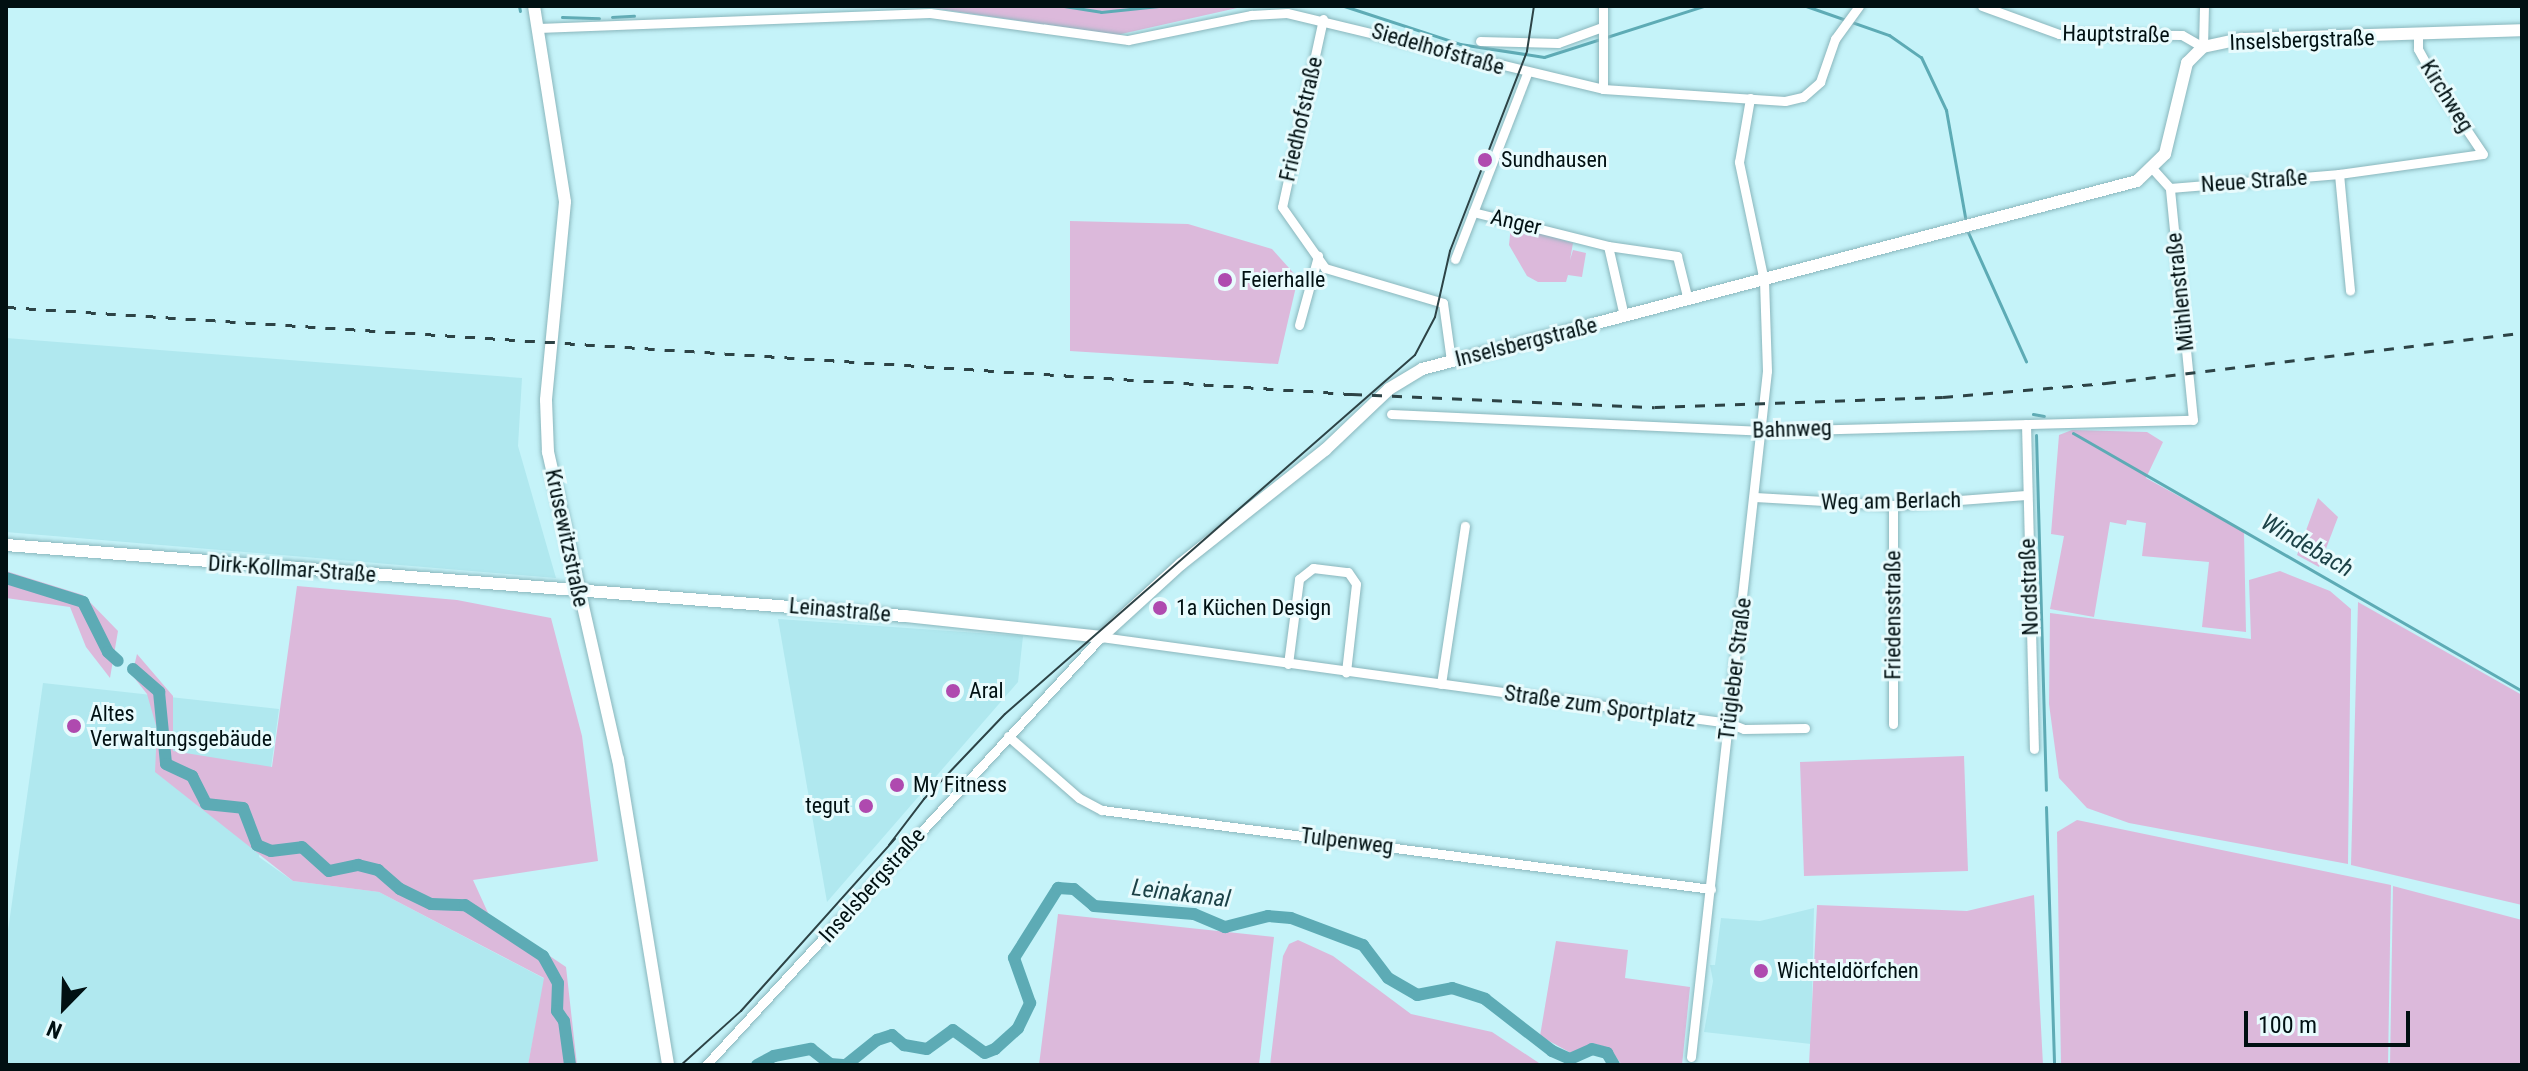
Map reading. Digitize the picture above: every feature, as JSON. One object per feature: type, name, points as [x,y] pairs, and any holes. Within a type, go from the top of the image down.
[{"type":"street","name":"Krusewitzstraße","points":[[534,6],[565,202],[546,432],[618,759],[668,1065]]},
{"type":"street","points":[[1603,6],[1603,89]]},
{"type":"street","points":[[1750,98],[1785,101],[1808,94],[1820,82],[1835,39],[1859,6]]},
{"type":"street","name":"Hauptstraße","points":[[1982,6],[2059,34],[2182,35],[2203,47]]},
{"type":"street","points":[[2203,47],[2204,6]]},
{"type":"street","name":"Siedelhofstraße","points":[[538,28],[930,13],[1116,40],[1192,30],[1251,15],[1287,13],[1323,19],[1527,73],[1603,89],[1750,98]]},
{"type":"street","name":"Friedhofstraße","points":[[1323,19],[1282,207],[1325,268],[1443,303],[1451,361]]},
{"type":"street","name":"Inselsbergstraße","points":[[706,1065],[1101,637],[1181,564],[1325,450],[1389,389],[1422,369],[2114,190],[2154,170],[2165,154],[2187,63],[2203,47],[2242,39],[2418,37],[2522,30]]},
{"type":"street","name":"Siedelhofstraße","points":[[1480,41],[1558,43],[1602,36]]},
{"type":"street","name":"Kirchweg","points":[[2418,37],[2418,49],[2444,96],[2483,154]]},
{"type":"street","name":"Siedelhofstraße","points":[[1473,212],[1527,73]]},
{"type":"street","name":"Trügleber Straße","points":[[1691,1057],[1763,431],[1764,281],[1739,162],[1750,98]]},
{"type":"street","name":"Neue Straße","points":[[2170,188],[2339,174],[2483,154]]},
{"type":"street","points":[[2154,170],[2170,188]]},
{"type":"street","name":"Neue Straße","points":[[2339,174],[2350,290]]},
{"type":"street","name":"Mühlenstraße","points":[[2170,188],[2193,420]]},
{"type":"street","name":"Anger","points":[[1455,259],[1473,212],[1608,246],[1677,256],[1688,300]]},
{"type":"street","points":[[1608,246],[1624,316]]},
{"type":"street","points":[[1299,325],[1318,256]]},
{"type":"street","name":"Bahnweg","points":[[1391,414],[1763,431],[2193,420]]},
{"type":"street","name":"Nordstraße","points":[[2026,424],[2034,749]]},
{"type":"street","name":"Weg am Berlach","points":[[1755,497],[1893,505],[2026,495]]},
{"type":"street","name":"Friedensstraße","points":[[1893,505],[1893,724]]},
{"type":"street","points":[[1441,684],[1465,526]]},
{"type":"street","name":"Dirk-Kollmar-Straße","points":[[6,545],[579,592]]},
{"type":"street","points":[[1288,664],[1299,579],[1313,568],[1348,572],[1356,584],[1346,672]]},
{"type":"street","name":"Leinastraße","points":[[579,592],[894,615],[1101,637]]},
{"type":"street","name":"Straße zum Sportplatz","points":[[1101,637],[1729,723],[1744,729],[1805,728]]},
{"type":"street","name":"Tulpenweg","points":[[1008,736],[1079,798],[1102,810],[1711,889]]},
{"type":"shaded area","points":[[918,6],[1246,6],[1117,35]]},
{"type":"shaded area","points":[[1070,221],[1188,224],[1272,249],[1298,278],[1278,364],[1070,351]]},
{"type":"shaded area","points":[[1511,225],[1573,243],[1570,260],[1573,250],[1586,253],[1582,277],[1568,275],[1566,282],[1538,282],[1527,276],[1509,245]]},
{"type":"shaded area","points":[[6,338],[522,378],[518,446],[556,578],[6,532]]},
{"type":"shaded area","points":[[2072,430],[2147,432],[2163,442],[2146,478],[2244,532],[2246,632],[2202,627],[2209,562],[2142,556],[2146,523],[2127,520],[2126,525],[2110,522],[2094,617],[2050,609],[2064,536],[2051,534],[2059,435]]},
{"type":"shaded area","points":[[2318,498],[2338,517],[2319,567],[2297,555]]},
{"type":"shaded area","points":[[6,571],[83,595],[118,631],[110,678],[86,647],[70,607],[6,598]]},
{"type":"shaded area","points":[[2280,571],[2330,591],[2351,609],[2348,864],[2129,823],[2087,808],[2059,778],[2049,704],[2050,613],[2251,639],[2249,580]]},
{"type":"shaded area","points":[[297,586],[457,600],[551,618],[582,736],[598,861],[473,880],[489,915],[566,967],[577,1065],[528,1065],[544,978],[379,892],[293,881],[155,772],[157,729],[147,694],[132,675],[137,654],[173,696],[173,751],[272,767]]},
{"type":"shaded area","points":[[2358,602],[2522,695],[2522,905],[2351,865]]},
{"type":"shaded area","points":[[778,619],[1023,636],[1018,682],[827,902]]},
{"type":"shaded area","points":[[43,683],[279,709],[259,857],[293,881],[379,892],[545,979],[528,1065],[6,1065],[6,945]]},
{"type":"shaded area","points":[[1964,756],[1968,871],[1804,876],[1800,762]]},
{"type":"shaded area","points":[[2077,820],[2391,885],[2388,1065],[2061,1065],[2057,832]]},
{"type":"shaded area","points":[[2393,886],[2522,920],[2522,1065],[2390,1065]]},
{"type":"shaded area","points":[[2034,895],[2043,1065],[1809,1065],[1817,905],[1967,911]]},
{"type":"shaded area","name":"Wichteldörfchen","points":[[1814,908],[1811,1044],[1704,1032],[1713,981],[1710,965],[1715,965],[1721,918],[1760,921]]},
{"type":"shaded area","points":[[1058,914],[1274,937],[1259,1065],[1039,1065]]},
{"type":"shaded area","points":[[1298,940],[1333,956],[1411,1014],[1492,1032],[1542,1065],[1270,1065],[1283,956],[1289,944]]},
{"type":"shaded area","points":[[1556,941],[1628,950],[1625,978],[1690,987],[1682,1065],[1622,1065],[1609,1048],[1592,1043],[1571,1053],[1540,1036]]},
{"type":"waterway","points":[[519,6],[520,11]]},
{"type":"waterway","name":"Windebach","points":[[1064,6],[1101,12],[1159,6]]},
{"type":"waterway","name":"Windebach","points":[[1344,6],[1460,44],[1544,57],[1704,6]]},
{"type":"waterway","name":"Windebach","points":[[1806,6],[1889,35],[1921,57],[1946,110],[1966,222]]},
{"type":"waterway","points":[[612,17],[634,16]]},
{"type":"waterway","points":[[562,17],[599,18]]},
{"type":"waterway","name":"Windebach","points":[[1967,230],[2026,361]]},
{"type":"waterway","name":"Windebach","points":[[2033,414],[2044,416]]},
{"type":"waterway","name":"Windebach","points":[[2073,433],[2522,691]]},
{"type":"waterway","points":[[2036,435],[2046,790]]},
{"type":"waterway","name":"Leinakanal","points":[[6,578],[83,602],[108,652],[118,661]]},
{"type":"waterway","name":"Leinakanal","points":[[133,669],[159,692],[166,764],[192,776],[206,804],[243,808],[257,845],[271,851],[302,847],[329,871],[358,865],[378,870],[400,889],[431,904],[465,905],[543,956],[558,983],[557,1011],[564,1021],[570,1065]]},
{"type":"waterway","points":[[2046,807],[2054,1065]]},
{"type":"waterway","name":"Leinakanal","points":[[757,1065],[774,1056],[811,1049],[830,1064],[846,1065],[877,1040],[892,1035],[904,1045],[927,1049],[953,1030],[985,1053],[995,1049],[1018,1028],[1030,1003],[1014,958],[1058,888],[1074,889],[1094,906],[1194,914],[1225,927],[1268,916],[1291,918],[1363,945],[1388,978],[1417,995],[1452,988],[1485,999],[1552,1051],[1570,1059],[1592,1049],[1607,1053],[1614,1065]]},
{"type":"tram line","points":[[889,845],[924,799],[1005,714],[1415,355],[1435,317],[1450,251],[1527,51],[1534,6]]},
{"type":"tram line","points":[[681,1065],[741,1011],[895,839]]},
{"type":"railway","points":[[6,307],[1352,394],[1655,407],[1943,397],[2106,383],[2522,333]]},
{"type":"place","name":"Sundhausen","points":[[1485,160]]},
{"type":"place","name":"Feierhalle","points":[[1225,280]]},
{"type":"place","name":"1a Küchen Design","points":[[1160,608]]},
{"type":"place","name":"Aral","points":[[953,691]]},
{"type":"place","name":"Altes Verwaltungsgebäude","points":[[74,726]]},
{"type":"place","name":"My Fitness","points":[[897,785]]},
{"type":"place","name":"tegut","points":[[866,806]]},
{"type":"place","name":"Wichteldörfchen","points":[[1761,971]]}]
